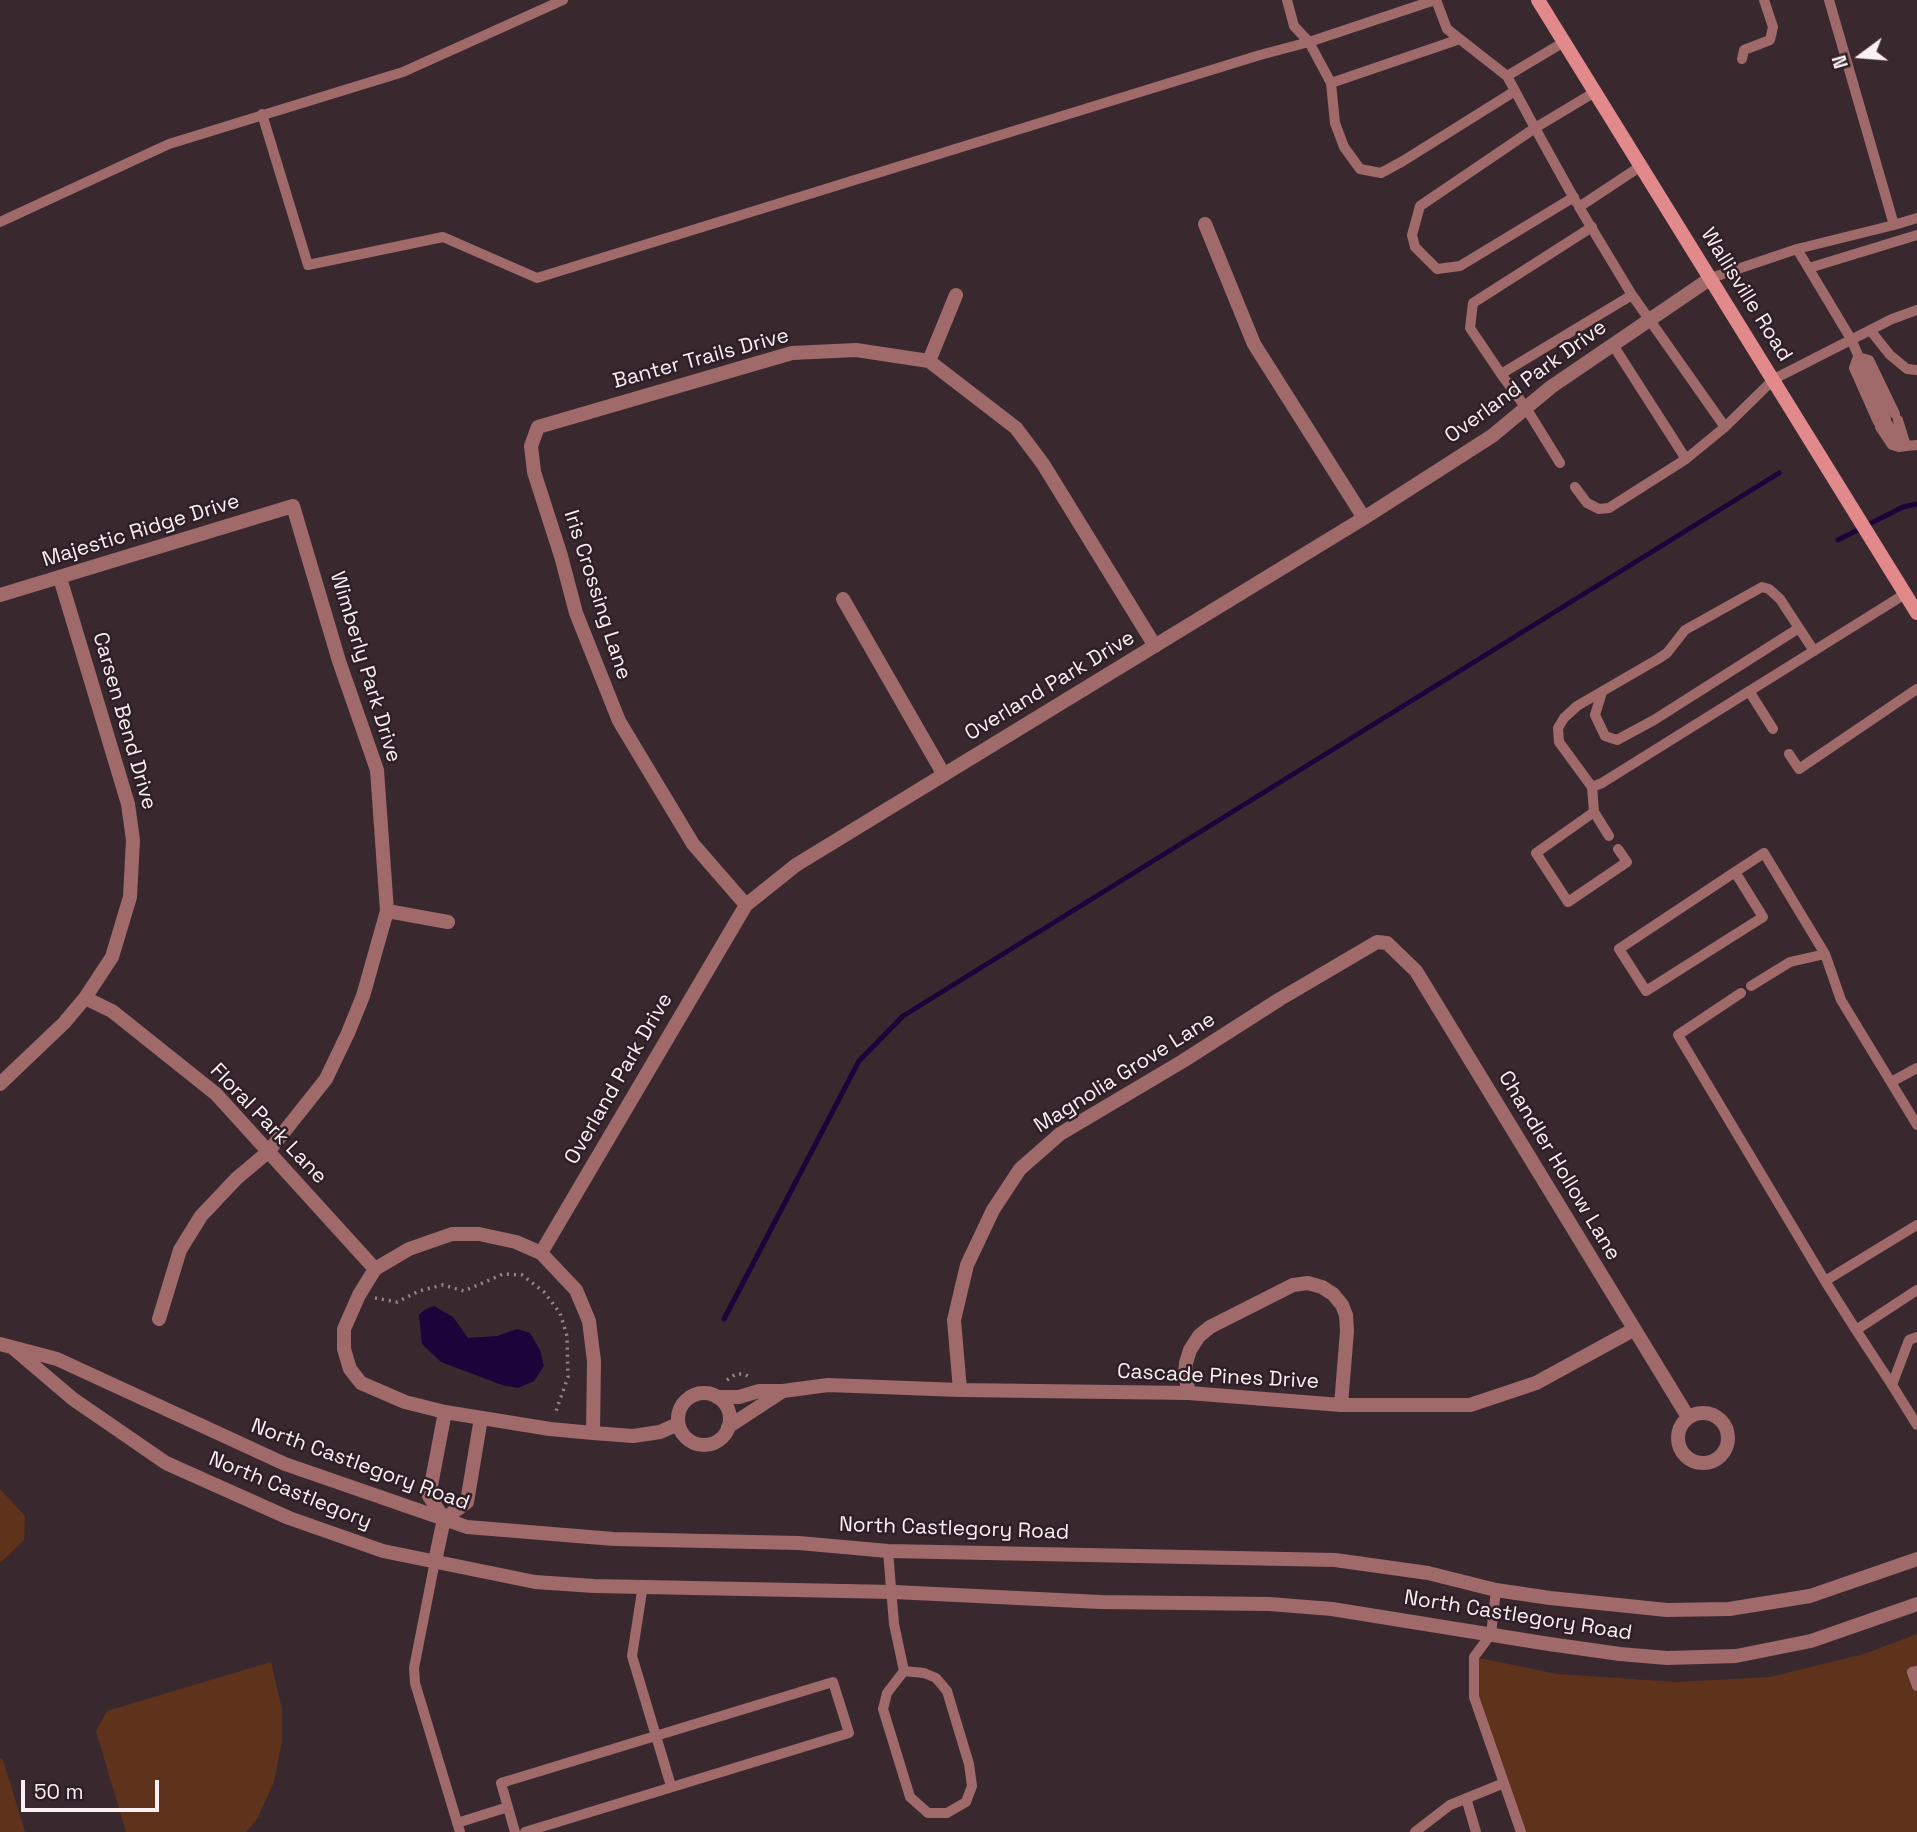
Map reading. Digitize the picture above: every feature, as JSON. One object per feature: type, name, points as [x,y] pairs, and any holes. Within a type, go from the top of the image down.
[{"type":"main road","name":"Wallisville Road","points":[[1538,0],[1917,613]]},
{"type":"street","points":[[1205,224],[1254,344],[1363,518]]},
{"type":"street","name":"Overland Park Drive","points":[[541,1253],[746,905],[796,865],[1363,518],[1492,436],[1551,387],[1711,278]]},
{"type":"street","points":[[929,362],[956,295]]},
{"type":"street","name":"Banter Trails Drive","points":[[538,427],[792,353],[856,350],[929,362],[1016,429],[1043,464],[1155,646]]},
{"type":"street","name":"Iris Crossing Lane","points":[[538,427],[531,446],[534,472],[576,613],[614,711],[646,770],[693,844],[746,905]]},
{"type":"street","name":"Majestic Ridge Drive","points":[[0,595],[293,506]]},
{"type":"street","name":"Wimberly Park Drive","points":[[159,1319],[180,1250],[201,1216],[237,1178],[268,1152],[326,1079],[363,996],[387,911],[376,770],[339,662],[293,506]]},
{"type":"street","name":"Carsen Bend Drive","points":[[0,1084],[64,1023],[85,998],[112,957],[130,897],[133,840],[128,804],[60,578]]},
{"type":"street","points":[[843,599],[944,775]]},
{"type":"street","points":[[387,911],[448,922]]},
{"type":"street","name":"Magnolia Grove Lane","points":[[960,1390],[954,1321],[967,1265],[993,1210],[1020,1169],[1060,1134],[1113,1101],[1183,1061],[1362,949],[1377,942],[1387,943]]},
{"type":"street","name":"Chandler Hollow Lane","points":[[1387,943],[1416,971],[1688,1417]]},
{"type":"street","name":"Floral Park Lane","points":[[85,998],[112,1011],[216,1094],[375,1269]]},
{"type":"street","points":[[593,1433],[594,1361],[589,1321],[576,1290],[541,1253],[516,1242],[479,1234],[452,1234],[409,1249],[375,1269],[344,1328],[344,1349],[350,1369],[361,1383],[376,1391],[445,1412],[550,1429],[593,1433],[633,1436],[660,1432],[678,1424]]},
{"type":"street","points":[[1189,1393],[1186,1363],[1199,1336],[1210,1327],[1293,1285],[1308,1283],[1333,1294],[1346,1315],[1341,1405]]},
{"type":"street","name":"Cascade Pines Drive","points":[[717,1397],[739,1397],[759,1391],[828,1385],[1189,1393],[1341,1405],[1470,1405],[1536,1382],[1633,1330]]},
{"type":"street","name":"North Castlegory Road","points":[[7,1346],[57,1359],[285,1464],[467,1527],[614,1539],[799,1543],[888,1551],[1335,1560],[1428,1573],[1496,1590],[1667,1610],[1729,1609],[1810,1596],[1917,1559]]},
{"type":"street","name":"North Castlegory","points":[[7,1346],[74,1399],[166,1463],[289,1518],[383,1550],[435,1562],[535,1581],[594,1586],[643,1586]]},
{"type":"street","name":"Cascade Pines Drive","points":[[729,1427],[783,1391]]},
{"type":"street","points":[[698,1394],[717,1397],[729,1411],[729,1427],[718,1441],[704,1445],[688,1440],[678,1424],[679,1411],[690,1397],[698,1394]]},
{"type":"street","points":[[444,1519],[429,1496],[445,1412]]},
{"type":"street","points":[[435,1562],[444,1519],[467,1502],[481,1418]]},
{"type":"street","name":"North Castlegory Road","points":[[643,1586],[890,1591],[1100,1602],[1282,1605],[1332,1609],[1620,1654],[1667,1658],[1736,1656],[1811,1641],[1917,1604]]},
{"type":"lane","points":[[0,222],[169,144],[403,72],[563,0]]},
{"type":"lane","points":[[1287,0],[1294,26],[1309,42],[1331,83],[1335,123],[1344,147],[1360,169],[1381,173],[1516,91]]},
{"type":"lane","points":[[262,114],[308,265],[443,237],[537,278],[1309,42],[1435,0],[1447,29],[1507,76],[1632,295],[1725,427]]},
{"type":"lane","points":[[1742,59],[1744,50],[1770,40],[1773,27],[1764,0]]},
{"type":"lane","points":[[1829,0],[1894,225]]},
{"type":"lane","points":[[1331,83],[1460,38]]},
{"type":"lane","points":[[1507,76],[1564,42]]},
{"type":"lane","points":[[1595,92],[1535,128],[1420,206],[1412,235],[1415,247],[1437,269],[1460,266],[1641,166]]},
{"type":"lane","points":[[1711,278],[1797,249],[1917,218]]},
{"type":"lane","points":[[1560,463],[1526,408],[1470,328],[1473,303],[1592,227]]},
{"type":"lane","points":[[1809,268],[1917,235]]},
{"type":"lane","points":[[1797,249],[1851,339],[1888,421],[1892,445],[1911,445],[1888,421]]},
{"type":"lane","points":[[1502,374],[1632,295]]},
{"type":"lane","points":[[1575,487],[1587,503],[1599,509],[1609,508],[1686,459],[1725,427],[1774,379],[1851,339],[1917,310]]},
{"type":"lane","points":[[1870,330],[1890,355],[1907,369],[1917,370]]},
{"type":"lane","points":[[1613,345],[1686,459]]},
{"type":"lane","points":[[1609,835],[1594,812],[1592,787],[1559,742],[1558,728],[1577,706],[1667,653],[1685,630],[1762,587],[1769,589],[1780,599],[1814,651]]},
{"type":"lane","points":[[1592,787],[1905,594]]},
{"type":"lane","points":[[1602,691],[1595,715],[1605,736],[1617,740],[1678,706],[1799,628]]},
{"type":"lane","points":[[1789,754],[1799,769],[1917,689]]},
{"type":"lane","points":[[1749,691],[1773,729]]},
{"type":"lane","points":[[1594,812],[1536,853],[1568,902],[1627,862],[1618,849]]},
{"type":"lane","points":[[1735,872],[1763,917],[1646,990],[1619,949],[1735,872],[1764,853],[1825,954],[1841,1000],[1917,1125]]},
{"type":"lane","points":[[1751,986],[1790,962],[1825,954]]},
{"type":"lane","points":[[1741,993],[1678,1035],[1825,1281],[1917,1425]]},
{"type":"lane","points":[[1891,1082],[1917,1068]]},
{"type":"lane","points":[[1825,1281],[1917,1225]]},
{"type":"lane","points":[[1856,1330],[1917,1290]]},
{"type":"lane","points":[[1892,1385],[1909,1340],[1917,1337]]},
{"type":"lane","points":[[888,1551],[894,1624],[904,1671],[887,1693],[883,1709],[910,1797],[928,1813],[947,1813],[966,1802],[972,1786],[969,1764],[947,1691],[936,1678],[925,1673],[904,1671]]},
{"type":"lane","points":[[435,1562],[414,1668],[415,1683],[458,1828],[508,1807]]},
{"type":"lane","points":[[643,1586],[632,1656],[671,1786]]},
{"type":"lane","points":[[1496,1590],[1490,1634],[1474,1657],[1474,1697],[1521,1832]]},
{"type":"lane","points":[[1917,1671],[1912,1672],[1917,1686]]},
{"type":"lane","points":[[515,1832],[501,1783],[833,1682],[849,1733],[525,1832]]},
{"type":"lane","points":[[1415,1832],[1450,1805],[1504,1783]]},
{"type":"lane","points":[[1466,1798],[1476,1832]]},
{"type":"path","points":[[359,1295],[397,1302],[419,1291],[443,1285],[464,1291],[503,1274],[523,1275],[544,1292],[560,1313],[567,1336],[568,1377],[550,1429]]},
{"type":"shaded area","points":[[434,1306],[453,1317],[468,1338],[497,1336],[517,1329],[530,1333],[540,1350],[544,1366],[534,1381],[518,1388],[502,1385],[441,1362],[422,1344],[419,1315]]},
{"type":"shaded area","points":[[0,1489],[25,1516],[24,1540],[0,1563]]},
{"type":"shaded area","points":[[1917,1634],[1917,1832],[1521,1832],[1474,1697],[1474,1657],[1557,1674],[1677,1682],[1770,1677],[1864,1654]]},
{"type":"shaded area","points":[[271,1662],[282,1709],[282,1741],[274,1782],[257,1819],[246,1832],[126,1832],[96,1731],[107,1711]]},
{"type":"shaded area","points":[[0,1758],[3,1760],[25,1832],[0,1832]]},
{"type":"waterway","points":[[724,1319],[859,1061],[903,1016],[1779,473]]},
{"type":"waterway","points":[[1838,540],[1903,507],[1917,504]]}]
